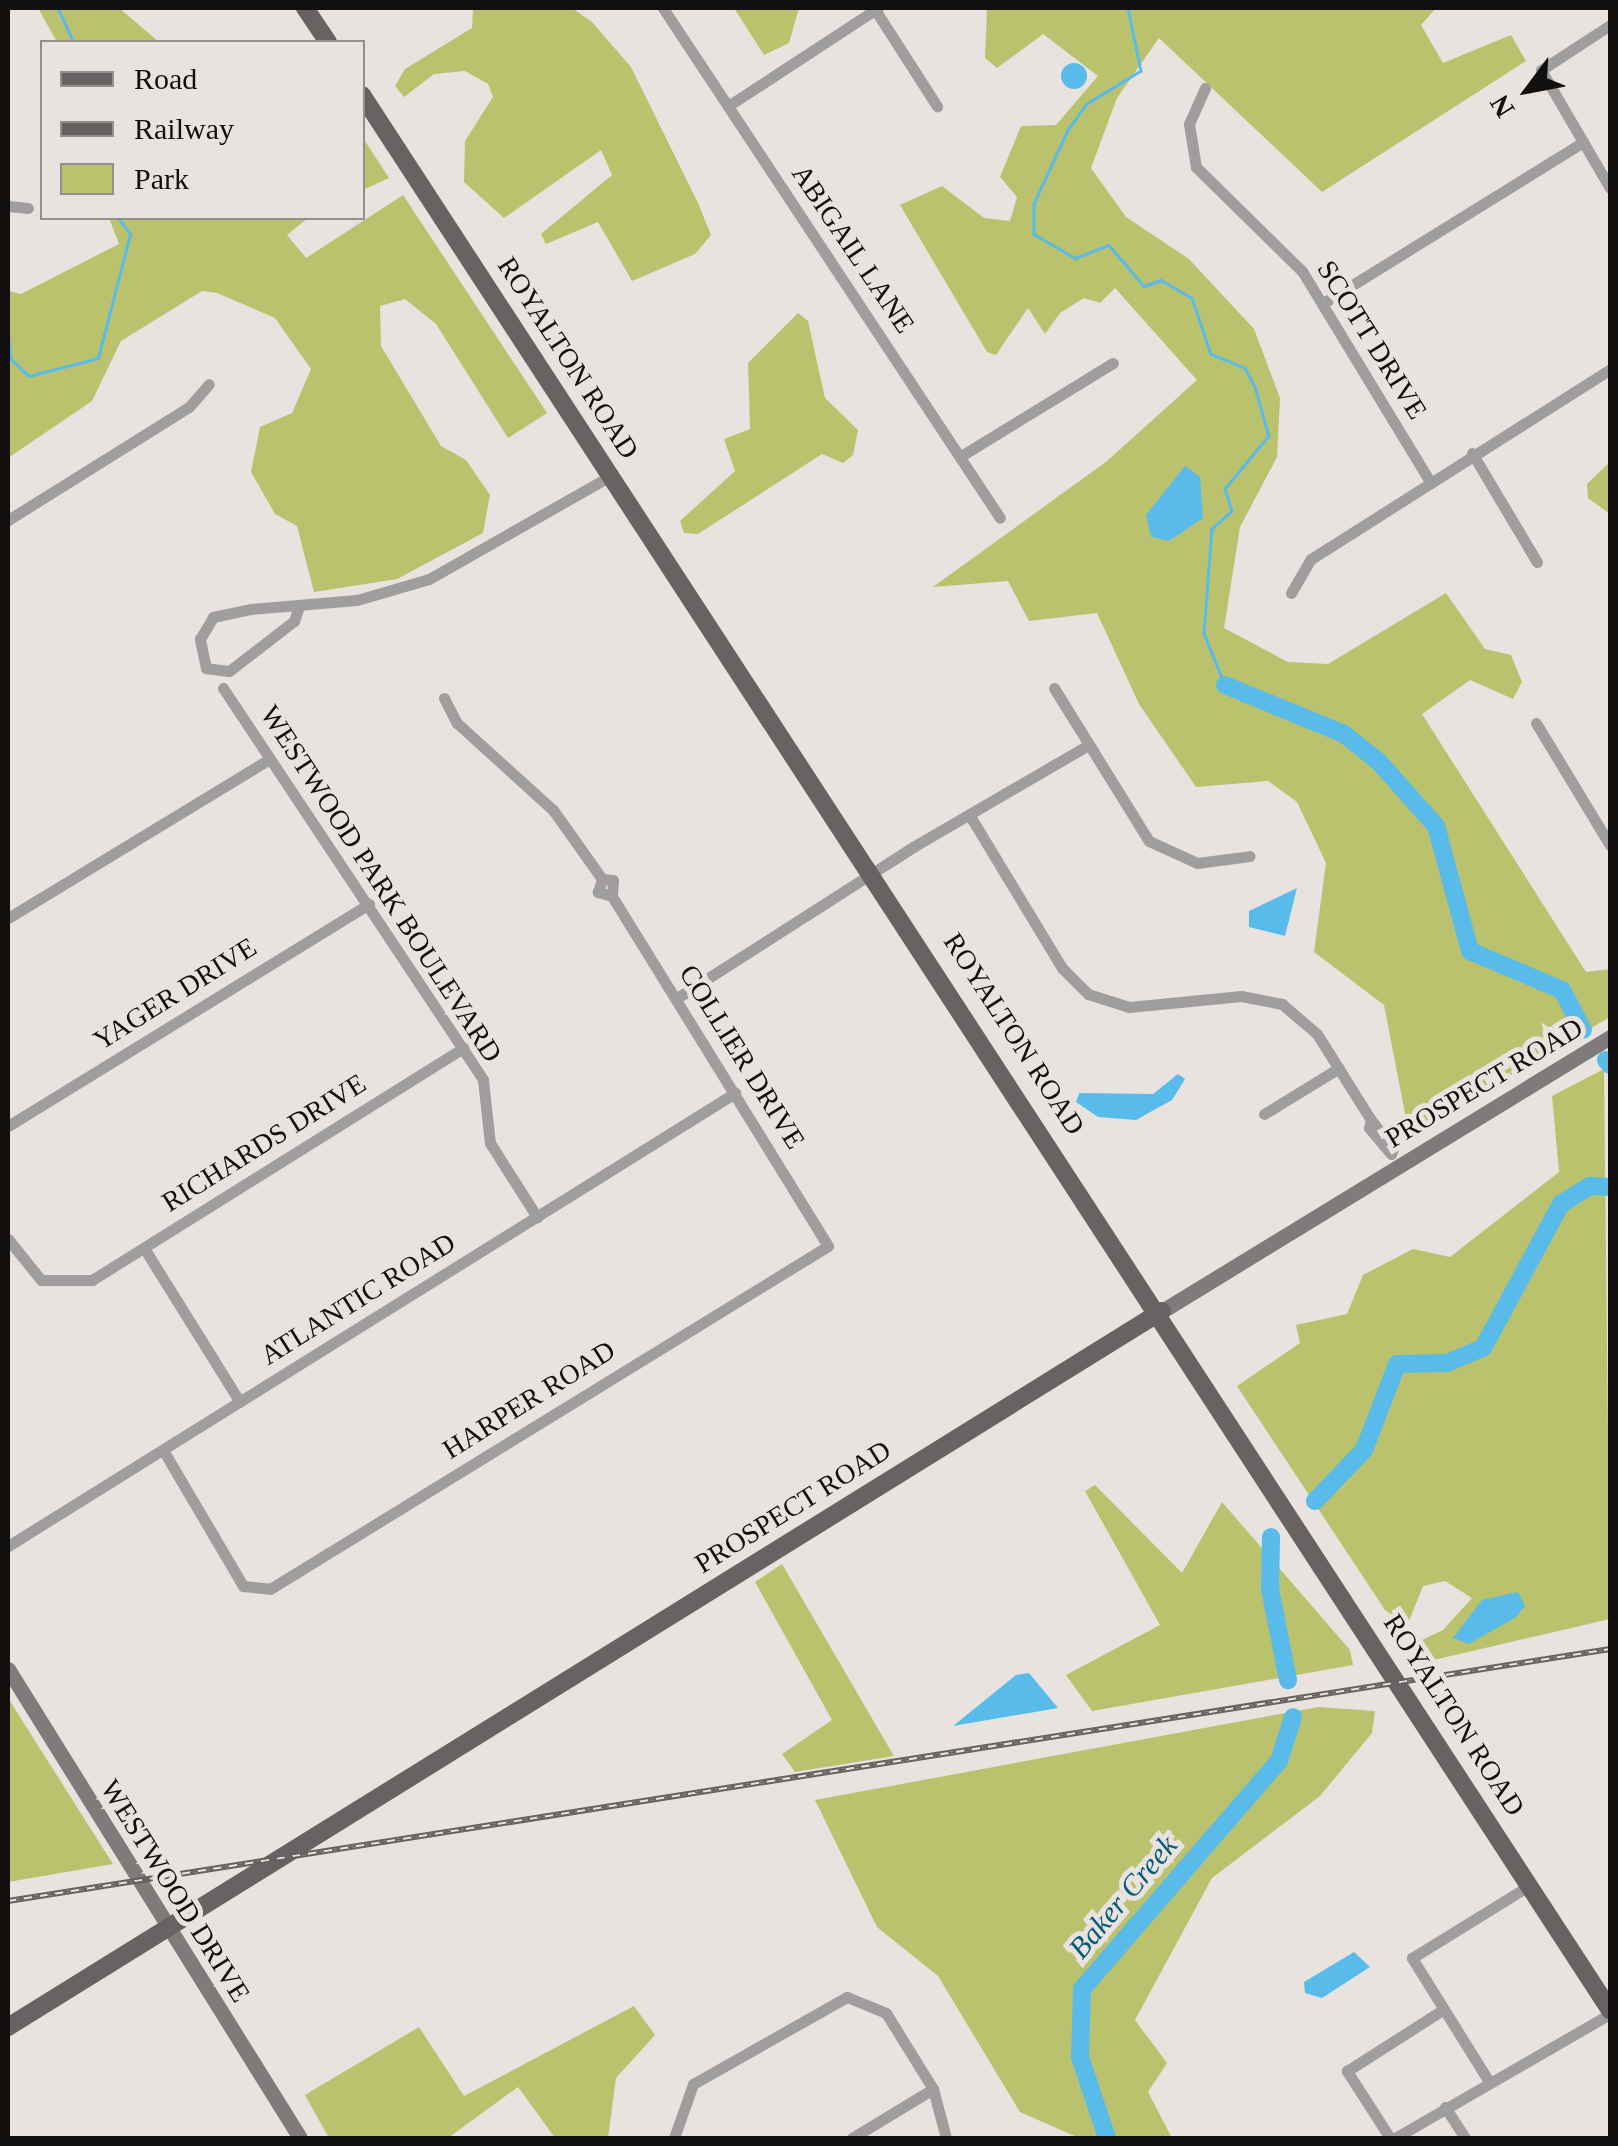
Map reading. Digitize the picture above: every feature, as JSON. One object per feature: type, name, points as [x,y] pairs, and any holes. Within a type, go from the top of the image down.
[{"type":"main road","points":[[305,8],[327,40]]},
{"type":"main road","name":"ROYALTON ROAD","points":[[365,100],[612,474],[881,866],[1610,2012]]},
{"type":"main road","name":"PROSPECT ROAD","points":[[8,2027],[1162,1312]]},
{"type":"street","name":"ABIGAIL LANE","points":[[663,8],[1000,518]]},
{"type":"street","points":[[728,106],[875,8],[937,106]]},
{"type":"street","points":[[1610,25],[1541,70],[1610,188]]},
{"type":"street","name":"SCOTT DRIVE","points":[[1204,88],[1189,124],[1196,168],[1325,302],[1429,480]]},
{"type":"street","points":[[1325,302],[1582,142]]},
{"type":"street","points":[[8,206],[28,208]]},
{"type":"street","points":[[961,456],[1113,363]]},
{"type":"street","points":[[1291,593],[1311,559],[1429,480],[1610,369]]},
{"type":"street","points":[[8,520],[189,407],[209,384]]},
{"type":"street","points":[[1472,454],[1538,562]]},
{"type":"street","points":[[300,606],[281,632],[229,671],[216,674],[199,654],[213,617],[300,606],[429,579],[612,474]]},
{"type":"street","points":[[270,607],[281,632]]},
{"type":"street","name":"WESTWOOD PARK BOULEVARD","points":[[223,688],[482,1080],[490,1142],[536,1217]]},
{"type":"street","points":[[1054,688],[1158,848],[1197,863],[1250,856]]},
{"type":"street","name":"COLLIER DRIVE","points":[[444,698],[457,722],[553,810],[602,879],[598,892],[612,896],[828,1246]]},
{"type":"street","points":[[1536,723],[1610,845]]},
{"type":"street","points":[[677,998],[881,866],[1088,745]]},
{"type":"street","points":[[8,918],[270,759]]},
{"type":"street","points":[[970,816],[1062,968],[1088,994],[1129,1007],[1272,1000],[1312,1027],[1395,1161]]},
{"type":"street","name":"YAGER DRIVE","points":[[8,1126],[369,904]]},
{"type":"street","name":"PROSPECT ROAD","points":[[1162,1312],[1395,1161],[1610,1038]]},
{"type":"street","name":"RICHARDS DRIVE","points":[[8,1239],[41,1280],[92,1280],[463,1048]]},
{"type":"street","points":[[1264,1114],[1338,1068]]},
{"type":"street","name":"ATLANTIC ROAD","points":[[8,1546],[735,1093]]},
{"type":"street","name":"HARPER ROAD","points":[[163,1450],[254,1593],[828,1246]]},
{"type":"street","points":[[144,1248],[240,1402]]},
{"type":"street","name":"WESTWOOD DRIVE","points":[[8,1670],[300,2138]]},
{"type":"street","points":[[1488,2080],[1412,1958],[1530,1885]]},
{"type":"street","points":[[674,2138],[693,2084],[847,1996],[886,2013],[933,2089],[946,2138]]},
{"type":"street","points":[[1444,2010],[1348,2071],[1393,2138],[1488,2080],[1513,2077],[1610,2012]]},
{"type":"street","points":[[852,2138],[933,2089]]},
{"type":"street","points":[[1444,2107],[1464,2138]]},
{"type":"green space","points":[[38,8],[119,8],[157,40],[56,40]]},
{"type":"green space","points":[[473,8],[572,8],[592,22],[631,67],[698,203],[711,235],[695,254],[632,281],[598,222],[546,244],[541,234],[612,175],[601,150],[504,218],[464,182],[465,141],[493,97],[488,84],[465,71],[434,74],[404,97],[395,86],[405,69],[472,28]]},
{"type":"green space","points":[[734,8],[799,8],[789,43],[764,55]]},
{"type":"green space","points":[[987,8],[1436,8],[1421,25],[1443,63],[1511,35],[1526,61],[1322,192],[1159,38],[1117,98],[1091,168],[1126,217],[1189,259],[1254,329],[1280,398],[1277,457],[1240,527],[1224,628],[1288,662],[1328,664],[1446,593],[1485,649],[1511,655],[1522,682],[1513,699],[1470,680],[1422,714],[1586,972],[1610,969],[1610,1017],[1409,1134],[1384,1005],[1314,952],[1326,863],[1297,802],[1268,781],[1196,787],[1139,704],[1097,613],[1029,621],[1008,581],[933,587],[1107,461],[1197,380],[1115,288],[1100,303],[1084,298],[1060,313],[1045,334],[1028,308],[996,355],[987,352],[900,205],[942,186],[984,218],[1010,221],[1017,197],[1000,177],[1021,126],[1056,125],[1098,76],[1043,34],[997,68],[985,58]]},
{"type":"green space","points":[[365,141],[389,178],[365,189]]},
{"type":"green space","points":[[403,195],[547,413],[508,438],[436,324],[405,299],[380,306],[381,346],[441,446],[466,460],[490,495],[483,533],[397,579],[314,592],[297,526],[275,514],[251,472],[260,427],[292,413],[311,369],[275,318],[217,293],[202,291],[121,341],[92,401],[8,458],[8,291],[21,294],[119,244],[110,220],[306,220],[287,235],[306,258]]},
{"type":"green space","points":[[798,313],[808,321],[825,398],[858,430],[853,455],[843,463],[822,454],[698,534],[684,533],[680,521],[735,471],[724,439],[750,429],[748,363]]},
{"type":"green space","points":[[1610,462],[1610,514],[1588,498],[1587,484]]},
{"type":"green space","points":[[1604,1069],[1610,1619],[1412,1665],[1405,1648],[1443,1630],[1472,1598],[1445,1581],[1423,1586],[1407,1626],[1385,1610],[1237,1386],[1300,1343],[1296,1325],[1347,1314],[1363,1275],[1413,1249],[1450,1257],[1559,1172],[1552,1096]]},
{"type":"green space","points":[[1095,1485],[1182,1573],[1222,1502],[1350,1650],[1353,1665],[1092,1711],[1066,1675],[1160,1625],[1085,1491]]},
{"type":"green space","points":[[782,1564],[894,1756],[795,1772],[782,1754],[832,1720],[755,1582]]},
{"type":"green space","points":[[8,1698],[87,1823],[113,1864],[8,1882]]},
{"type":"green space","points":[[1318,1707],[1375,1711],[1372,1733],[1320,1796],[1212,1878],[1135,2020],[1167,2063],[1148,2092],[1172,2138],[1079,2138],[1020,2112],[938,1976],[877,1927],[815,1800]]},
{"type":"green space","points":[[634,2006],[655,2035],[616,2078],[608,2138],[555,2138],[518,2087],[448,2138],[329,2138],[305,2095],[419,2027],[464,2096]]},
{"type":"water","points":[[1074,63],[1083,67],[1087,76],[1083,85],[1074,89],[1065,85],[1061,76],[1065,67]]},
{"type":"water","points":[[1185,466],[1200,477],[1203,518],[1169,541],[1151,537],[1146,515]]},
{"type":"water","points":[[1297,888],[1285,936],[1249,927],[1249,911]]},
{"type":"water","points":[[1178,1074],[1185,1079],[1172,1100],[1136,1120],[1098,1117],[1076,1102],[1079,1093],[1153,1094]]},
{"type":"water","points":[[1518,1592],[1525,1606],[1516,1617],[1469,1644],[1453,1638],[1482,1600]]},
{"type":"water","points":[[1029,1673],[1058,1708],[953,1726],[1016,1675]]},
{"type":"water","points":[[1354,1952],[1370,1967],[1322,1998],[1305,1993],[1304,1982]]},
{"type":"waterway","points":[[58,8],[73,40]]},
{"type":"waterway","points":[[1128,8],[1141,71],[1087,104],[1068,130],[1034,204],[1034,234],[1075,258],[1109,245],[1144,286],[1161,280],[1192,298],[1211,354],[1245,368],[1255,387],[1269,436],[1225,489],[1232,511],[1212,529],[1204,633],[1225,685]]},
{"type":"waterway","points":[[8,330],[11,359],[29,376],[98,358],[130,234],[120,220]]},
{"type":"waterway","name":"Baker Creek","points":[[1225,685],[1344,734],[1379,762],[1436,826],[1470,951],[1562,990],[1583,1030]]},
{"type":"waterway","name":"Baker Creek","points":[[1606,1060],[1610,1065]]},
{"type":"waterway","name":"Baker Creek","points":[[1315,1501],[1364,1450],[1397,1364],[1447,1363],[1483,1348],[1561,1204],[1590,1186],[1610,1187]]},
{"type":"waterway","name":"Baker Creek","points":[[1271,1537],[1270,1589],[1288,1680]]},
{"type":"waterway","name":"Baker Creek","points":[[1107,2138],[1080,2057],[1082,1989],[1279,1761],[1293,1717]]},
{"type":"railway","points":[[8,1901],[1610,1649]]}]
